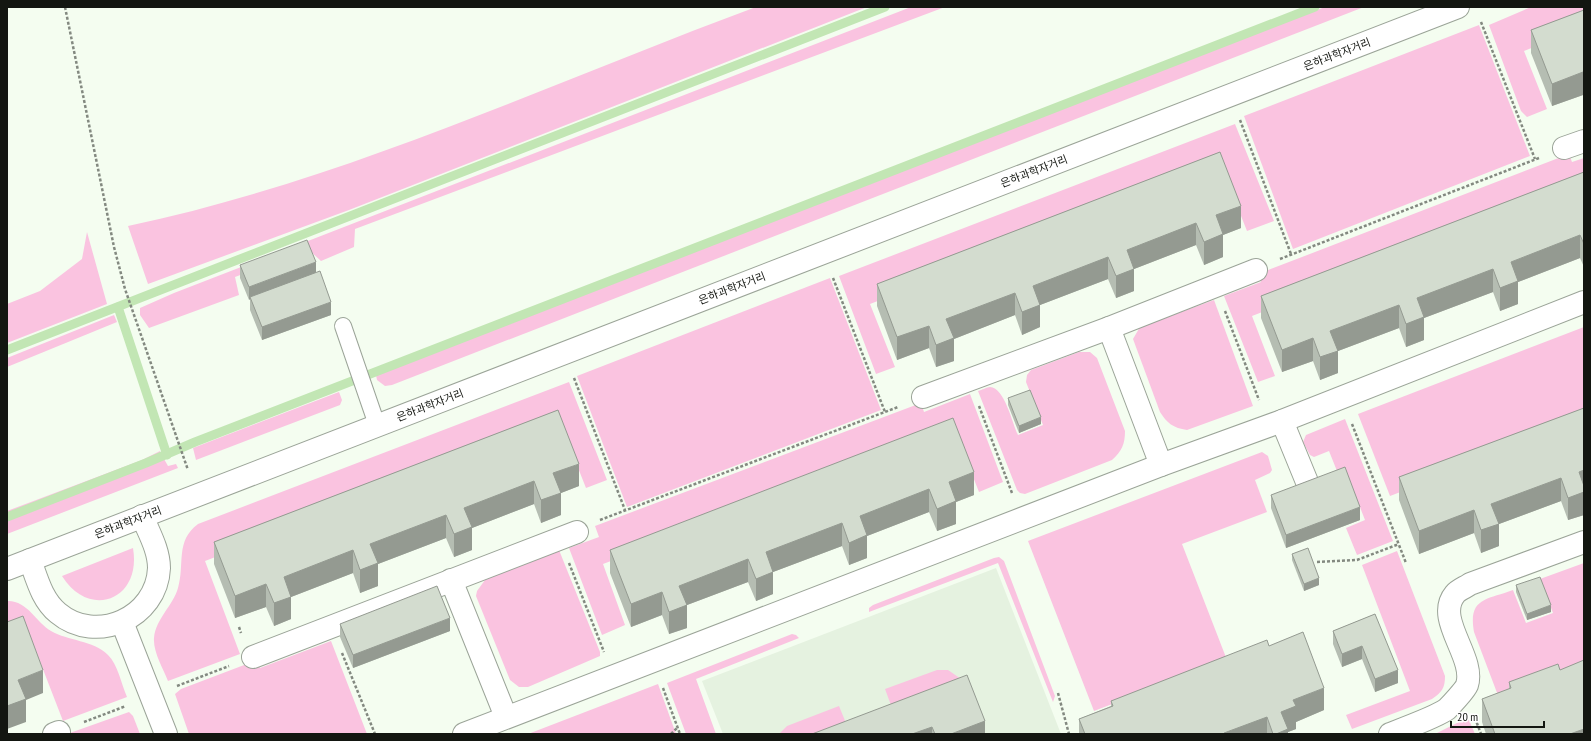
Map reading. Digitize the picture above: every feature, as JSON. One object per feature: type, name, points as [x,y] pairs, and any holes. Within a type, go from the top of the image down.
[{"type":"street","name":"은하과학자거리","points":[[7,569],[1458,7]]},
{"type":"street","points":[[923,397],[1110,328],[1256,270]]},
{"type":"street","points":[[464,734],[1161,465],[1282,421],[1584,302]]},
{"type":"street","points":[[1110,328],[1161,465]]},
{"type":"street","points":[[1282,421],[1307,482]]},
{"type":"street","points":[[30,560],[48,603],[58,613],[70,621],[96,627],[110,626],[122,622],[135,615],[144,605],[152,594],[157,581],[159,568],[158,554],[142,516]]},
{"type":"street","points":[[253,657],[567,536]]},
{"type":"street","points":[[1390,734],[1446,710],[1467,686],[1465,661],[1450,622],[1449,607],[1455,594],[1470,584],[1584,542]]},
{"type":"street","points":[[451,580],[506,717]]},
{"type":"street","points":[[122,622],[166,734]]},
{"type":"lane","points":[[343,326],[377,425]]},
{"type":"path","points":[[66,7],[114,247],[125,290],[196,495]]},
{"type":"path","points":[[1481,22],[1535,159]]},
{"type":"path","points":[[1238,116],[1291,254]]},
{"type":"path","points":[[1256,270],[1291,254],[1574,144]]},
{"type":"path","points":[[832,273],[885,412]]},
{"type":"path","points":[[1215,286],[1263,408]]},
{"type":"path","points":[[573,373],[625,510]]},
{"type":"path","points":[[968,381],[1014,495]]},
{"type":"path","points":[[605,655],[567,536],[596,521],[923,397]]},
{"type":"path","points":[[1351,421],[1406,563]]},
{"type":"path","points":[[1317,562],[1357,560],[1399,544]]},
{"type":"path","points":[[176,687],[253,657],[239,627]]},
{"type":"path","points":[[331,627],[375,734]]},
{"type":"path","points":[[660,681],[680,734]]},
{"type":"path","points":[[1058,693],[1069,734]]},
{"type":"path","points":[[57,733],[128,705]]},
{"type":"path","points":[[1474,716],[1481,734]]},
{"type":"path","points":[[671,734],[677,728]]},
{"type":"shaded area","points":[[756,7],[867,7],[349,210],[148,284],[128,226],[209,207],[368,157]]},
{"type":"shaded area","points":[[911,7],[945,7],[355,229],[354,247],[321,261],[308,249],[235,277],[239,295],[149,328],[140,315],[140,308],[174,293]]},
{"type":"shaded area","points":[[1325,7],[1364,7],[392,385],[385,386],[377,380],[376,375]]},
{"type":"shaded area","points":[[1531,7],[1584,7],[1584,27],[1524,51],[1547,109],[1527,117],[1521,111],[1489,25]]},
{"type":"shaded area","points":[[1479,25],[1530,156],[1293,249],[1244,116]]},
{"type":"shaded area","points":[[1235,124],[1274,221],[1247,231],[1222,168],[870,304],[895,367],[876,374],[839,276]]},
{"type":"shaded area","points":[[1569,154],[1572,162],[1584,158],[1584,188],[1252,316],[1275,376],[1258,382],[1224,296],[1261,282],[1258,274]]},
{"type":"shaded area","points":[[87,232],[107,304],[7,343],[7,304],[40,291],[82,259]]},
{"type":"shaded area","points":[[830,278],[881,410],[627,507],[577,376]]},
{"type":"shaded area","points":[[1214,300],[1253,406],[1187,430],[1178,428],[1165,419],[1160,412],[1133,339],[1140,327]]},
{"type":"shaded area","points":[[114,315],[117,322],[7,367],[7,358]]},
{"type":"shaded area","points":[[1584,327],[1584,422],[1390,496],[1358,414]]},
{"type":"shaded area","points":[[1079,352],[1090,352],[1097,358],[1125,431],[1122,447],[1112,460],[1025,494],[1020,493],[1017,490],[978,391],[990,387],[1000,393],[1004,399],[1018,435],[1043,425],[1026,382],[1027,375],[1031,370]]},
{"type":"shaded area","points":[[569,382],[607,480],[586,488],[561,425],[205,561],[240,654],[168,681],[155,649],[155,631],[178,588],[183,545],[191,531],[198,524]]},
{"type":"shaded area","points":[[339,392],[342,400],[340,405],[196,460],[193,448]]},
{"type":"shaded area","points":[[970,394],[1003,482],[979,492],[955,431],[603,564],[625,625],[602,635],[569,548],[599,537],[595,526],[921,403],[924,412]]},
{"type":"shaded area","points":[[1345,419],[1393,541],[1357,555],[1346,528],[1365,520],[1345,469],[1337,471],[1329,451],[1314,457],[1310,455],[1303,442],[1306,435]]},
{"type":"shaded area","points":[[160,451],[161,455],[7,515],[7,511],[142,460]]},
{"type":"shaded area","points":[[1262,452],[1268,456],[1272,470],[1270,473],[1255,480],[1267,512],[1182,544],[1227,660],[1094,711],[1028,541]]},
{"type":"shaded area","points":[[164,459],[168,466],[176,464],[178,468],[7,534],[7,520]]},
{"type":"shaded area","points":[[133,548],[134,566],[130,580],[122,591],[111,598],[99,600],[86,598],[73,590],[62,576]]},
{"type":"shaded area","points":[[559,550],[600,652],[600,656],[528,687],[519,687],[510,680],[476,596],[477,591],[485,580]]},
{"type":"shaded area","points":[[1397,551],[1445,676],[1444,687],[1441,692],[1432,699],[1352,729],[1346,715],[1410,691],[1362,565]]},
{"type":"shaded area","points":[[999,557],[1004,561],[1055,696],[1053,702],[998,563],[869,612],[869,608],[873,605]]},
{"type":"shaded area","points":[[1584,563],[1584,674],[1502,706],[1474,632],[1474,612],[1477,606],[1487,599],[1513,590],[1526,623],[1553,613],[1540,579]]},
{"type":"shaded area","points":[[996,568],[1061,734],[723,734],[702,681]]},
{"type":"shaded area","points":[[7,601],[20,604],[26,608],[51,631],[65,637],[88,643],[102,650],[108,655],[114,664],[127,697],[63,721],[27,628],[7,636]]},
{"type":"shaded area","points":[[792,634],[799,638],[696,679],[716,734],[686,734],[667,683]]},
{"type":"shaded area","points":[[331,641],[367,734],[189,734],[175,694],[181,689],[257,660],[260,668]]},
{"type":"shaded area","points":[[937,670],[948,670],[964,681],[895,716],[885,689]]},
{"type":"shaded area","points":[[658,684],[676,734],[528,734]]},
{"type":"shaded area","points":[[839,706],[850,733],[779,734],[787,726]]},
{"type":"shaded area","points":[[129,712],[133,716],[140,734],[67,734]]},
{"type":"shaded area","points":[[1465,719],[1469,720],[1475,734],[1435,734]]},
{"type":"building","points":[[1584,10],[1584,75],[1583,72],[1552,84],[1531,30]]},
{"type":"building","points":[[1220,152],[1241,206],[1216,215],[1223,234],[1204,242],[1196,223],[1127,250],[1134,269],[1116,276],[1108,257],[1033,286],[1040,305],[1022,312],[1015,293],[946,319],[954,338],[936,345],[929,326],[897,337],[877,284]]},
{"type":"building","points":[[1584,172],[1584,244],[1580,235],[1511,262],[1518,281],[1500,288],[1493,269],[1417,298],[1424,317],[1406,324],[1399,305],[1330,331],[1338,351],[1320,357],[1313,338],[1282,350],[1261,296]]},
{"type":"building","points":[[307,240],[316,262],[249,287],[240,265]]},
{"type":"building","points":[[320,271],[331,302],[262,327],[250,297]]},
{"type":"building","points":[[1030,390],[1041,417],[1019,426],[1008,398]]},
{"type":"building","points":[[1584,408],[1584,470],[1579,472],[1584,486],[1584,492],[1568,498],[1561,478],[1491,504],[1499,524],[1481,530],[1474,510],[1419,531],[1399,477]]},
{"type":"building","points":[[558,410],[579,464],[553,473],[561,493],[541,500],[534,481],[464,508],[472,527],[454,534],[446,515],[370,544],[378,563],[360,570],[353,550],[284,577],[291,597],[274,603],[266,584],[235,596],[214,542]]},
{"type":"building","points":[[953,418],[974,472],[949,482],[956,501],[937,509],[929,489],[860,516],[867,535],[849,543],[842,523],[766,552],[773,572],[756,579],[748,559],[679,586],[687,605],[669,612],[662,592],[631,604],[610,550]]},
{"type":"building","points":[[1345,467],[1360,507],[1286,535],[1271,495]]},
{"type":"building","points":[[1308,548],[1319,578],[1304,584],[1292,554]]},
{"type":"building","points":[[1540,577],[1551,605],[1527,614],[1516,585]]},
{"type":"building","points":[[437,586],[450,618],[353,655],[340,624]]},
{"type":"building","points":[[1375,614],[1398,670],[1375,679],[1362,646],[1342,654],[1333,631]]},
{"type":"building","points":[[23,616],[43,670],[18,680],[26,699],[7,706],[7,622]]},
{"type":"building","points":[[1303,632],[1324,688],[1293,700],[1296,706],[1281,712],[1288,729],[1273,734],[1267,717],[1224,734],[1085,734],[1079,719],[1113,706],[1111,701],[1267,640],[1269,646]]},
{"type":"building","points":[[1584,660],[1584,729],[1570,734],[1495,734],[1482,699],[1511,688],[1509,682],[1558,664],[1560,670]]},
{"type":"building","points":[[967,675],[985,721],[951,734],[935,734],[932,727],[912,734],[812,734]]},
{"type":"waterway","points":[[7,350],[885,7]]},
{"type":"waterway","points":[[7,517],[146,463],[195,442],[1315,7]]},
{"type":"waterway","points":[[118,307],[167,455]]}]
